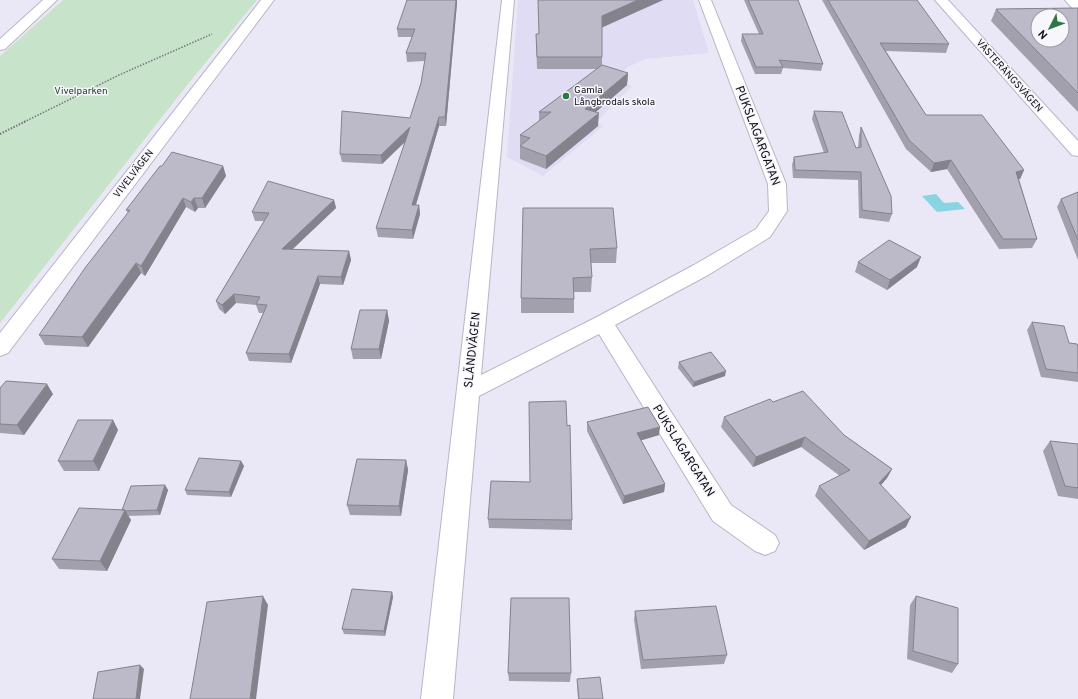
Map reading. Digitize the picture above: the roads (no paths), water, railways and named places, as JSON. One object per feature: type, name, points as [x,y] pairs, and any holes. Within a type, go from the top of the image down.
[{"type":"street","points":[[0,46],[52,0]]},
{"type":"street","name":"VIVELVÄGEN","points":[[0,348],[268,0]]},
{"type":"street","name":"SLÄNDVÄGEN","points":[[437,699],[508,0]]},
{"type":"street","name":"PUKSLAGARGATAN","points":[[469,391],[603,323],[701,270],[763,233],[778,211],[777,184],[705,0]]},
{"type":"street","name":"VÄSTERÄNGSVÄGEN","points":[[941,0],[1078,151]]},
{"type":"street","points":[[1071,0],[1078,6]]},
{"type":"street","name":"PUKSLAGARGATAN","points":[[603,323],[722,513],[765,543]]},
{"type":"water","points":[[936,194],[944,203],[958,202],[965,209],[937,212],[922,196]]},
{"type":"place","name":"Gamla Långbrodals skola","points":[[566,96]]},
{"type":"park label","name":"Vivelparken","points":[[81,91]]}]
